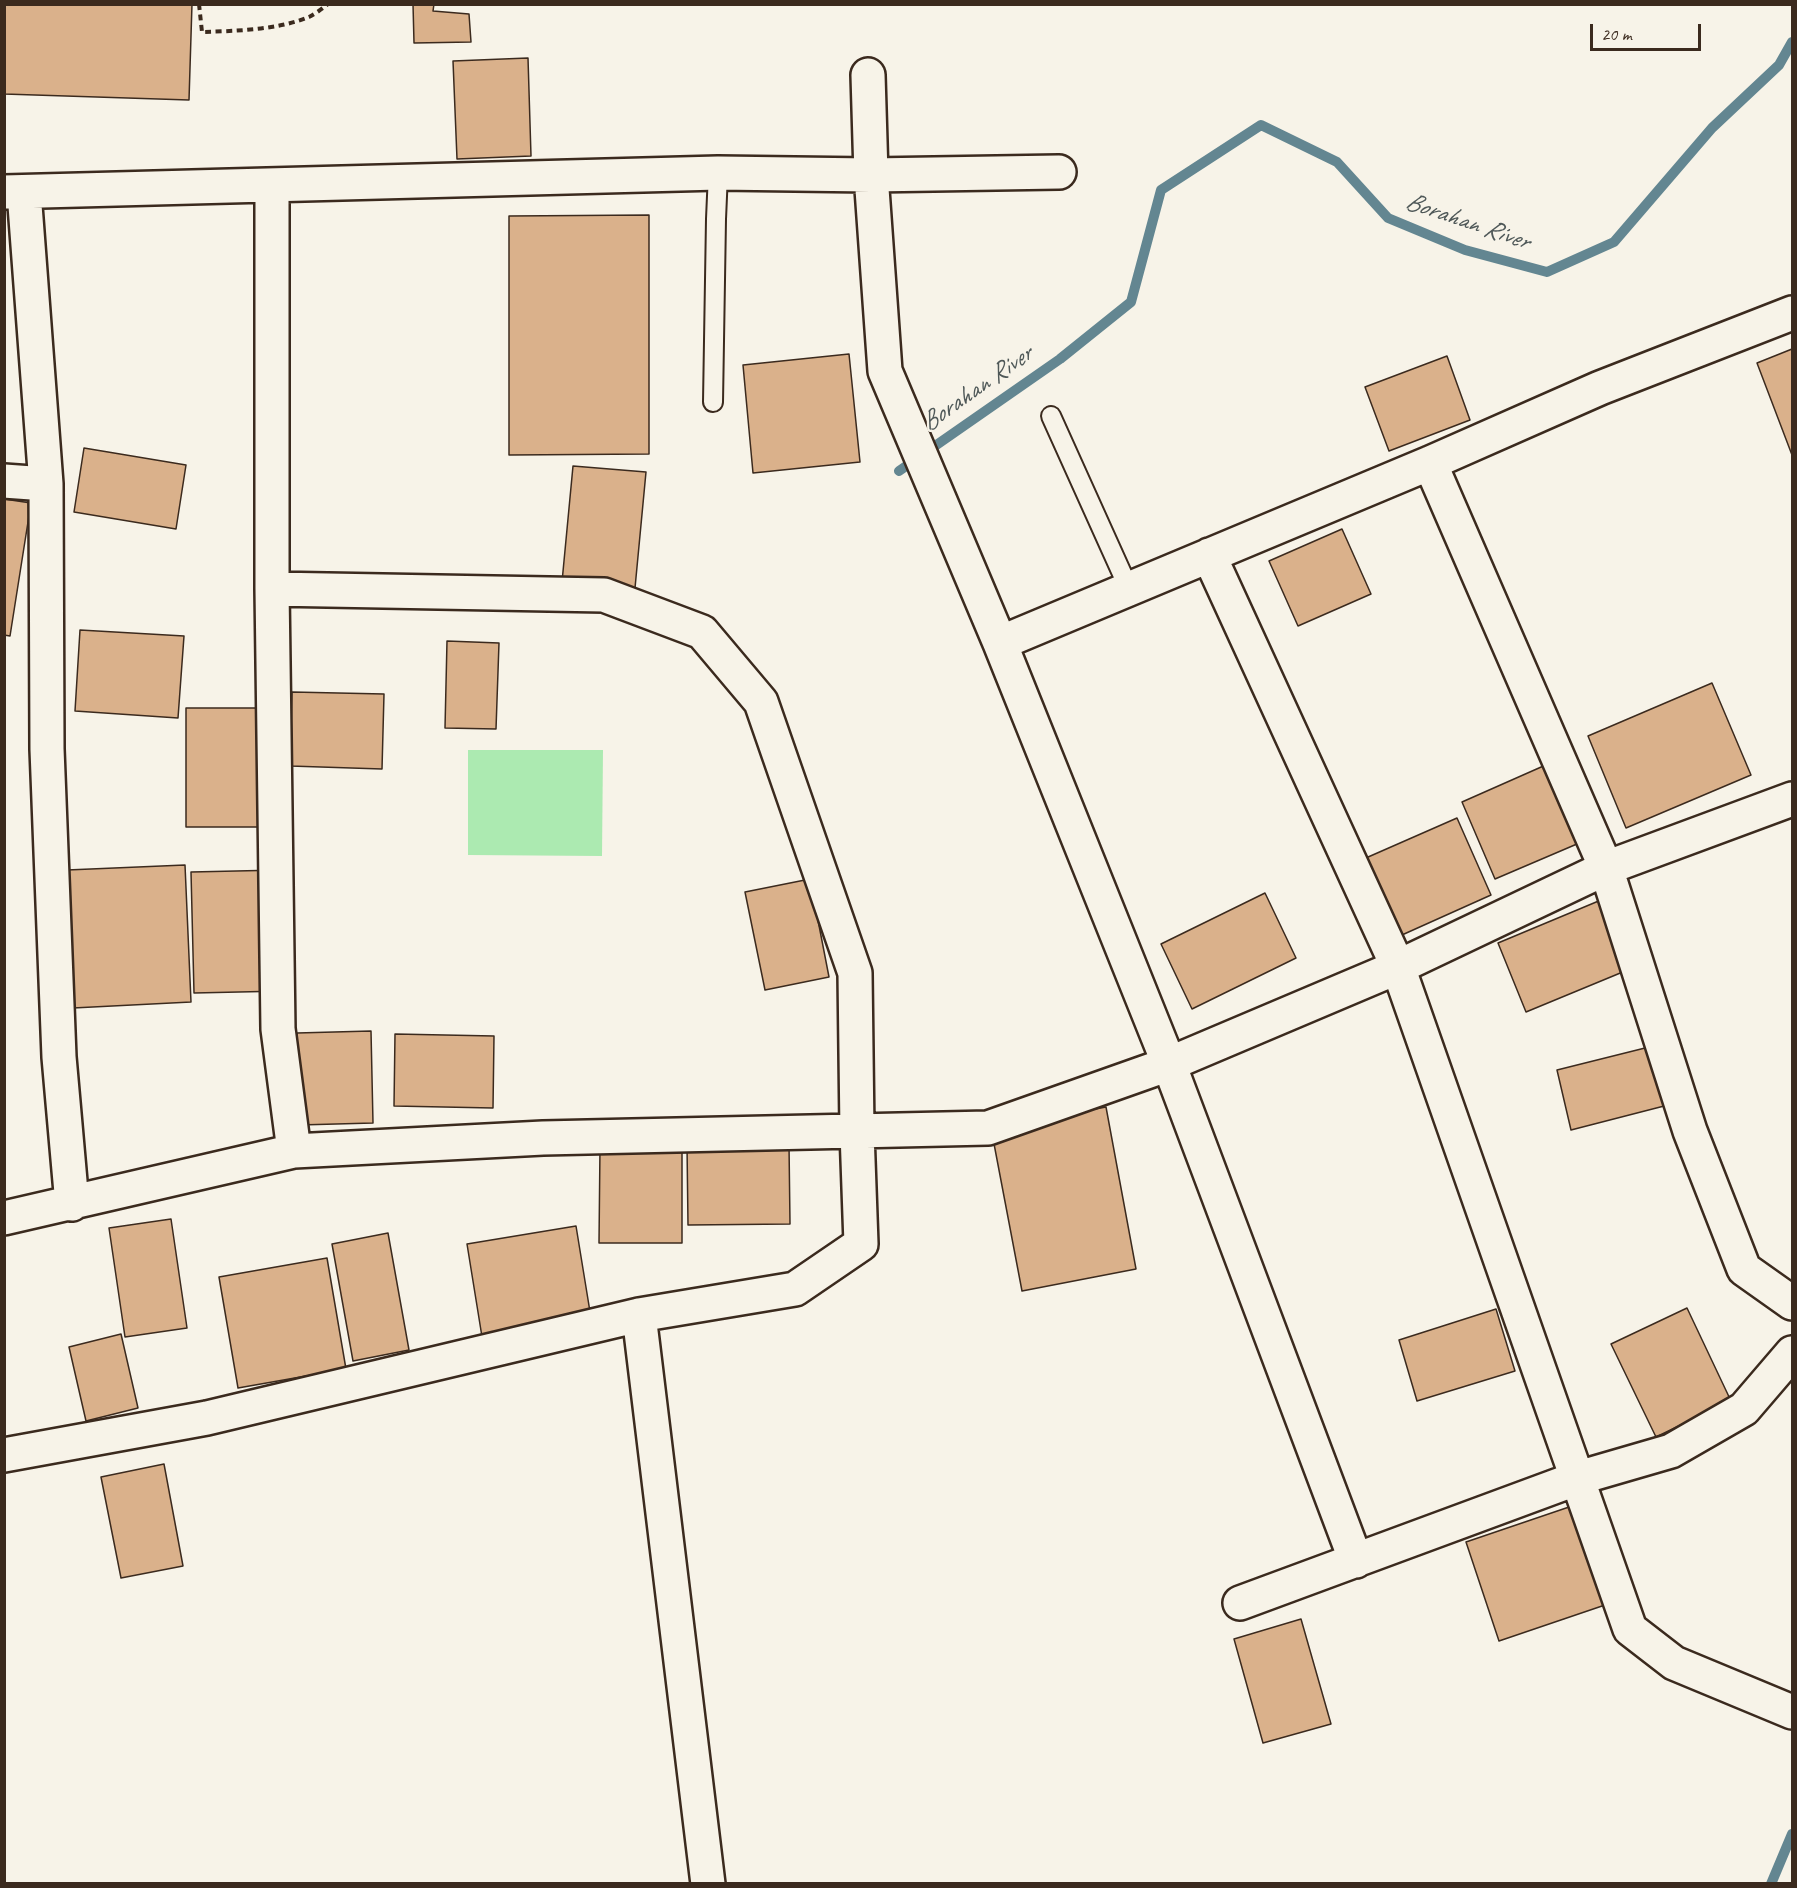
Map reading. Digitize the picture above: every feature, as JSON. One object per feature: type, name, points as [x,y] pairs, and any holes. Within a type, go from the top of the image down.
[{"type":"street","points":[[868,75],[871,175],[885,371],[1000,644],[1168,1064],[1356,1561]]},
{"type":"street","points":[[72,1204],[59,1057],[47,749],[46,484],[14,192],[718,173],[871,175],[1059,172]]},
{"type":"street","points":[[272,185],[272,589],[278,1029],[294,1151]]},
{"type":"street","points":[[1000,644],[1430,463],[1600,388],[1792,313]]},
{"type":"street","points":[[1430,463],[1606,868],[1690,1131],[1744,1269],[1792,1303]]},
{"type":"street","points":[[4,481],[46,484]]},
{"type":"street","points":[[1209,555],[1398,968],[1630,1629],[1674,1663],[1780,1707]]},
{"type":"street","points":[[4,1455],[207,1418],[639,1315],[795,1289],[861,1245],[855,973],[761,702],[702,632],[604,595],[272,589]]},
{"type":"street","points":[[4,1218],[294,1151],[543,1138],[988,1128],[1168,1064],[1398,968],[1606,868],[1792,799]]},
{"type":"street","points":[[639,1315],[708,1884]]},
{"type":"street","points":[[1240,1603],[1578,1478],[1671,1451],[1744,1409],[1792,1353]]},
{"type":"lane","points":[[713,402],[718,173]]},
{"type":"lane","points":[[1051,416],[1129,589]]},
{"type":"path","points":[[199,4],[202,33],[266,27],[309,17],[328,4]]},
{"type":"green space","points":[[468,750],[603,750],[602,856],[468,855]]},
{"type":"building","points":[[4,4],[192,4],[189,100],[4,94]]},
{"type":"building","points":[[413,4],[434,4],[433,11],[469,14],[471,42],[414,43]]},
{"type":"building","points":[[528,58],[531,156],[457,159],[453,61]]},
{"type":"building","points":[[649,215],[649,454],[509,455],[509,216]]},
{"type":"building","points":[[1792,349],[1792,455],[1757,363]]},
{"type":"building","points":[[849,354],[860,462],[753,473],[743,365]]},
{"type":"building","points":[[1447,356],[1470,420],[1389,451],[1365,387]]},
{"type":"building","points":[[84,448],[186,465],[176,529],[74,512]]},
{"type":"building","points":[[573,466],[646,472],[635,588],[562,582]]},
{"type":"building","points":[[4,499],[31,503],[10,636],[4,635]]},
{"type":"building","points":[[1342,529],[1371,594],[1298,626],[1269,561]]},
{"type":"building","points":[[80,630],[184,636],[178,718],[75,711]]},
{"type":"building","points":[[447,641],[499,643],[496,729],[445,728]]},
{"type":"building","points":[[1712,683],[1751,775],[1626,828],[1588,736]]},
{"type":"building","points":[[292,692],[384,694],[382,769],[290,766]]},
{"type":"building","points":[[186,708],[276,708],[276,827],[186,827]]},
{"type":"building","points":[[1557,760],[1591,838],[1495,879],[1462,802]]},
{"type":"building","points":[[1457,818],[1491,895],[1393,939],[1359,861]]},
{"type":"building","points":[[185,865],[191,1002],[73,1008],[67,870]]},
{"type":"building","points":[[281,870],[284,991],[194,993],[191,872]]},
{"type":"building","points":[[810,879],[829,977],[765,990],[745,892]]},
{"type":"building","points":[[1265,893],[1296,958],[1192,1009],[1161,944]]},
{"type":"building","points":[[1601,900],[1630,969],[1526,1012],[1498,943]]},
{"type":"building","points":[[371,1031],[373,1123],[299,1125],[297,1033]]},
{"type":"building","points":[[395,1034],[494,1036],[493,1108],[394,1106]]},
{"type":"building","points":[[1653,1046],[1668,1105],[1571,1130],[1557,1070]]},
{"type":"building","points":[[1106,1107],[1136,1269],[1022,1291],[991,1128]]},
{"type":"building","points":[[789,1144],[790,1224],[688,1225],[687,1145]]},
{"type":"building","points":[[600,1147],[682,1148],[682,1243],[599,1243]]},
{"type":"building","points":[[171,1219],[187,1328],[125,1337],[109,1228]]},
{"type":"building","points":[[576,1226],[592,1324],[483,1343],[467,1244]]},
{"type":"building","points":[[388,1233],[409,1350],[353,1361],[332,1244]]},
{"type":"building","points":[[327,1258],[346,1369],[238,1388],[219,1277]]},
{"type":"building","points":[[1687,1308],[1731,1401],[1656,1437],[1611,1344]]},
{"type":"building","points":[[1496,1309],[1515,1371],[1417,1401],[1399,1340]]},
{"type":"building","points":[[121,1334],[138,1408],[86,1421],[69,1347]]},
{"type":"building","points":[[164,1464],[183,1566],[121,1578],[101,1477]]},
{"type":"building","points":[[1572,1506],[1605,1605],[1499,1641],[1466,1542]]},
{"type":"building","points":[[1301,1619],[1331,1724],[1263,1743],[1234,1639]]},
{"type":"waterway","name":"Borahan River","points":[[899,471],[1060,359],[1131,302],[1161,190],[1261,125],[1337,162],[1388,218],[1465,250],[1547,272],[1614,242],[1712,128],[1779,65],[1792,42]]},
{"type":"waterway","points":[[1771,1884],[1792,1834]]}]
